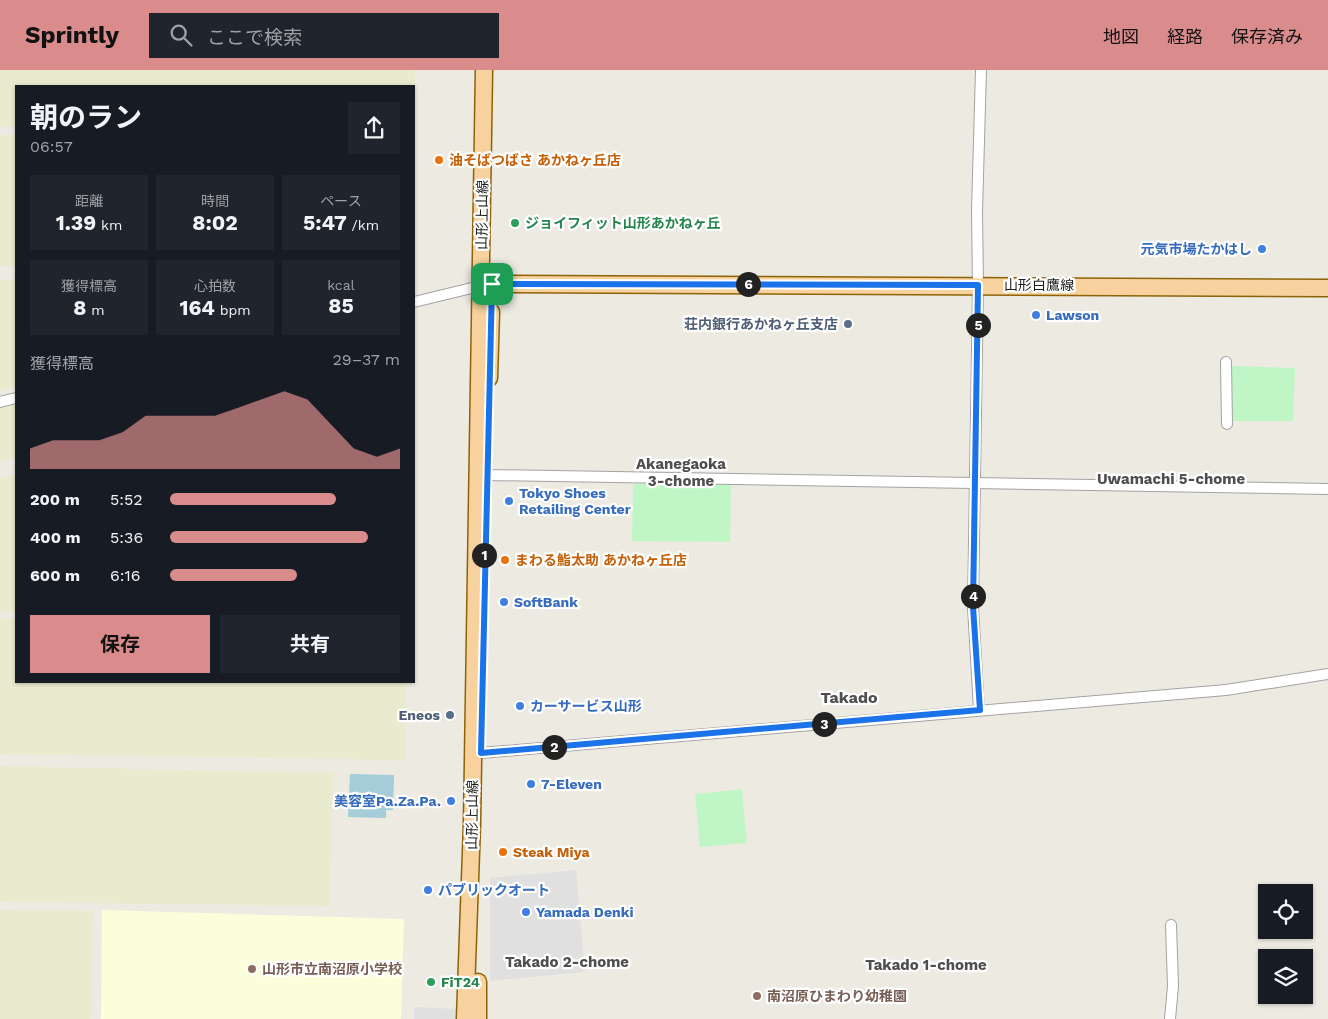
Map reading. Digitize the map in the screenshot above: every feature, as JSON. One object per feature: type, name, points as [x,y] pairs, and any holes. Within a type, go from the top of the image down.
[{"type":"main road","name":"山形上山線","points":[[478,1019],[486,475],[484,70]]},
{"type":"main road","name":"山形上山線","points":[[465,1019],[494,70]]},
{"type":"main road","name":"山形白鷹線","points":[[486,285],[978,285],[1328,288]]},
{"type":"street","points":[[980,710],[973,607],[978,285],[977,212],[981,70]]},
{"type":"street","points":[[415,302],[486,285]]},
{"type":"street","points":[[1226,362],[1226,424]]},
{"type":"street","points":[[0,402],[15,398]]},
{"type":"street","points":[[486,475],[1328,489]]},
{"type":"street","points":[[481,753],[1226,690],[1328,674]]},
{"type":"street","points":[[1170,1019],[1173,986],[1172,925]]},
{"type":"shaded area","points":[[0,70],[415,70],[415,85],[15,85],[15,127],[0,127]]},
{"type":"shaded area","points":[[0,135],[15,135],[15,266],[0,266]]},
{"type":"shaded area","points":[[0,280],[15,280],[15,387],[0,391]]},
{"type":"shaded area","points":[[15,404],[15,457],[0,461],[0,408]]},
{"type":"shaded area","points":[[15,474],[15,612],[0,612],[0,478]]},
{"type":"shaded area","points":[[0,619],[15,619],[15,683],[406,683],[405,760],[0,754]]},
{"type":"shaded area","points":[[0,766],[333,773],[330,906],[0,902]]},
{"type":"shaded area","points":[[576,870],[585,972],[490,981],[490,878]]},
{"type":"shaded area","points":[[0,910],[93,911],[91,1019],[0,1019]]},
{"type":"shaded area","name":"山形市立南沼原小学校","points":[[102,910],[404,919],[401,1019],[101,1019]]},
{"type":"shaded area","points":[[414,1007],[459,1009],[459,1019],[414,1019]]},
{"type":"green space","points":[[1233,366],[1295,368],[1293,421],[1233,421],[1229,418],[1229,370]]},
{"type":"green space","points":[[633,484],[731,485],[730,542],[632,541]]},
{"type":"green space","points":[[742,789],[747,843],[700,847],[695,794]]},
{"type":"water","points":[[350,774],[394,775],[393,810],[386,810],[386,818],[348,817]]},
{"type":"place","name":"油そばつばさ あかねヶ丘店","points":[[439,160]]},
{"type":"place","name":"ジョイフィット山形あかねヶ丘","points":[[515,223]]},
{"type":"place","name":"元気市場たかはし","points":[[1262,249]]},
{"type":"place","name":"Lawson","points":[[1036,315]]},
{"type":"place","name":"荘内銀行あかねヶ丘支店","points":[[848,324]]},
{"type":"place","name":"Tokyo Shoes Retailing Center","points":[[509,501]]},
{"type":"place","name":"まわる鮨太助 あかねヶ丘店","points":[[505,560]]},
{"type":"place","name":"SoftBank","points":[[504,602]]},
{"type":"place","name":"カーサービス山形","points":[[520,706]]},
{"type":"place","name":"Eneos","points":[[450,715]]},
{"type":"place","name":"7-Eleven","points":[[531,784]]},
{"type":"place","name":"美容室Pa.Za.Pa.","points":[[451,801]]},
{"type":"place","name":"Steak Miya","points":[[503,852]]},
{"type":"place","name":"パブリックオート","points":[[428,890]]},
{"type":"place","name":"Yamada Denki","points":[[526,912]]},
{"type":"place","name":"山形市立南沼原小学校","points":[[252,969]]},
{"type":"place","name":"FiT24","points":[[431,982]]},
{"type":"place","name":"南沼原ひまわり幼稚園","points":[[757,996]]},
{"type":"district","name":"Akanegaoka 3-chome","points":[[681,472]]},
{"type":"district","name":"Uwamachi 5-chome","points":[[1171,479]]},
{"type":"district","name":"Takado","points":[[849,697]]},
{"type":"district","name":"Takado 2-chome","points":[[567,962]]},
{"type":"district","name":"Takado 1-chome","points":[[926,965]]},
{"type":"route","points":[[492,284],[978,285],[973,607],[980,710],[481,753],[488,383],[491,354],[492,284]]}]
